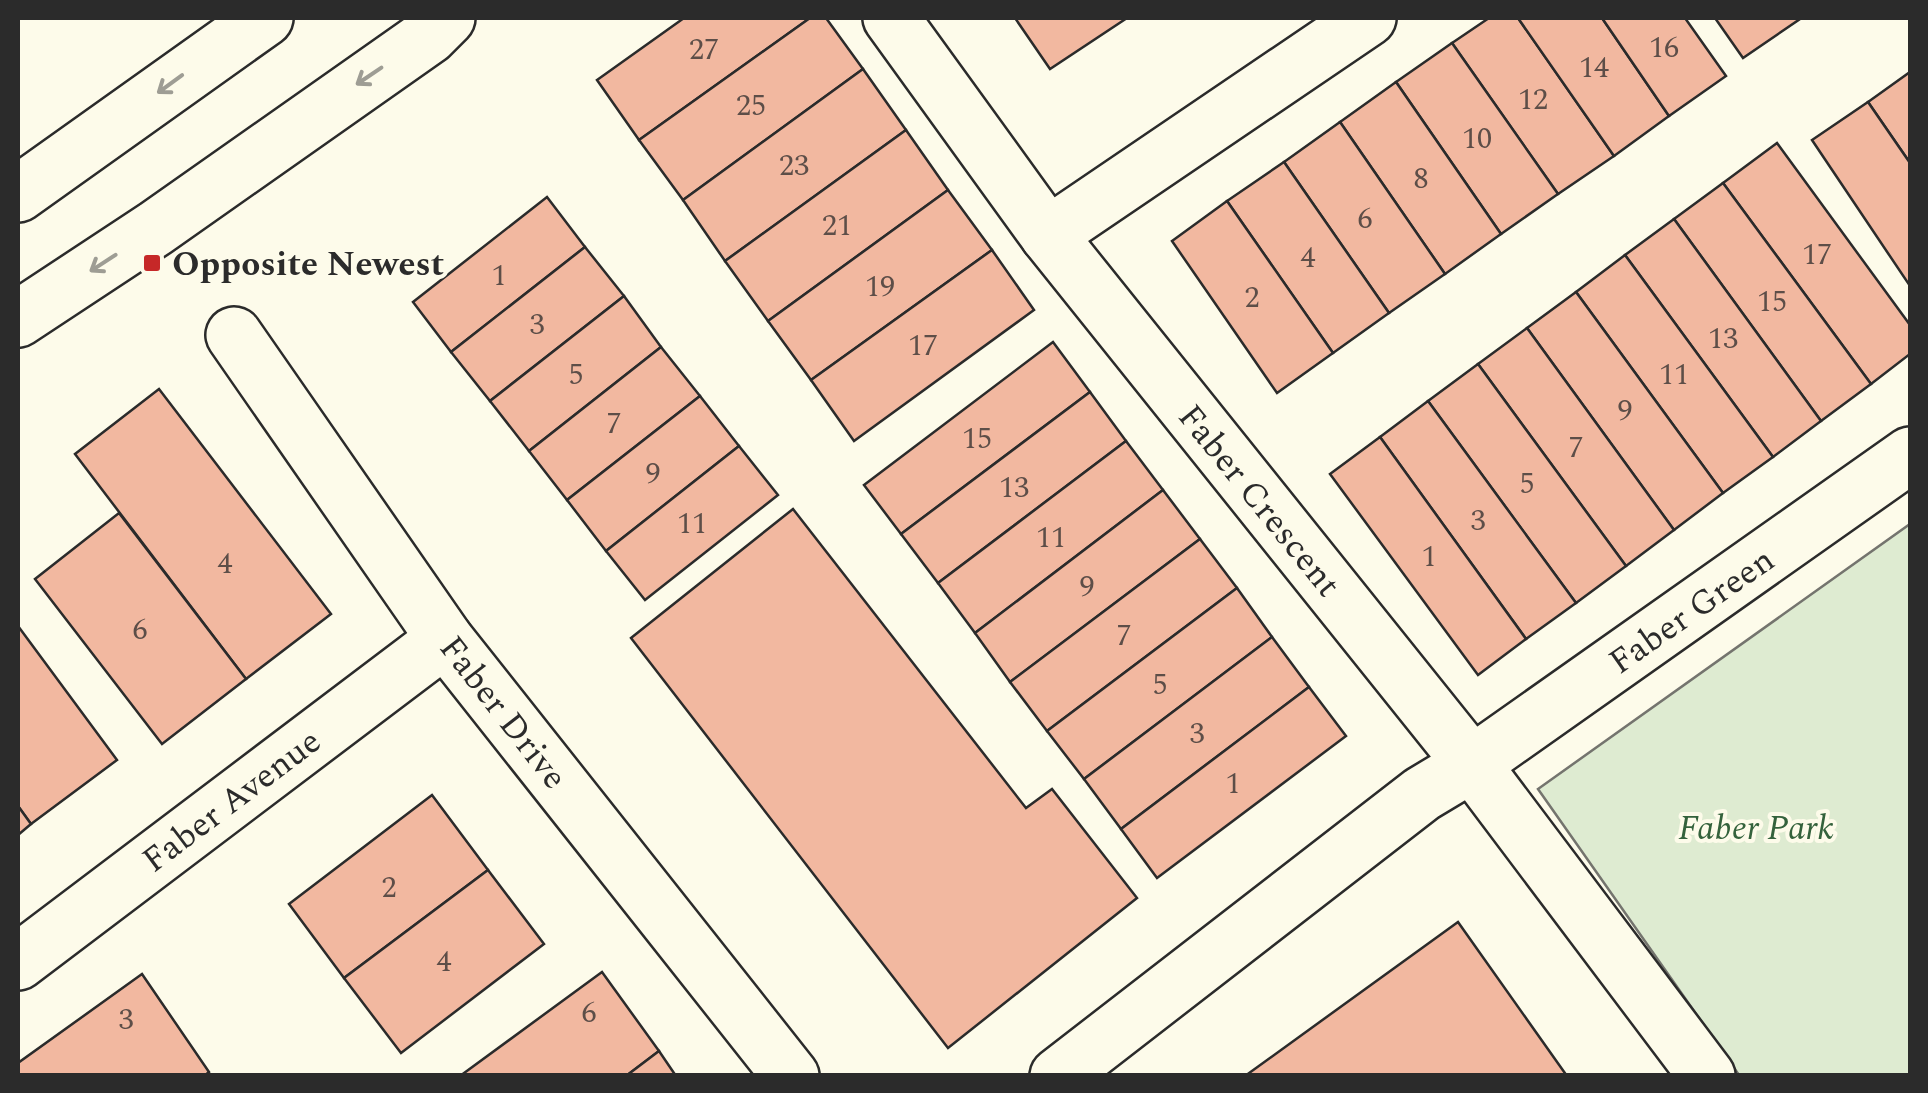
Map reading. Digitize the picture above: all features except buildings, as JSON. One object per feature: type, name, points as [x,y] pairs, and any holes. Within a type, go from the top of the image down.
[{"type":"main road","points":[[18,194],[265,18]]},
{"type":"main road","points":[[18,320],[429,36],[447,18]]},
{"type":"main road","name":"Faber Crescent","points":[[890,18],[1048,234],[1472,764]]},
{"type":"main road","points":[[1048,234],[1368,18]]},
{"type":"main road","name":"Faber Drive","points":[[234,335],[446,639],[791,1076]]},
{"type":"main road","name":"Faber Green","points":[[1058,1076],[1422,794],[1472,764],[1910,454]]},
{"type":"main road","name":"Faber Avenue","points":[[18,962],[446,639]]},
{"type":"main road","points":[[1472,764],[1707,1076]]},
{"type":"green space","name":"Faber Park","points":[[1910,524],[1910,1075],[1739,1075],[1538,789]]},
{"type":"place","name":"Opposite Newest","points":[[152,263]]}]
